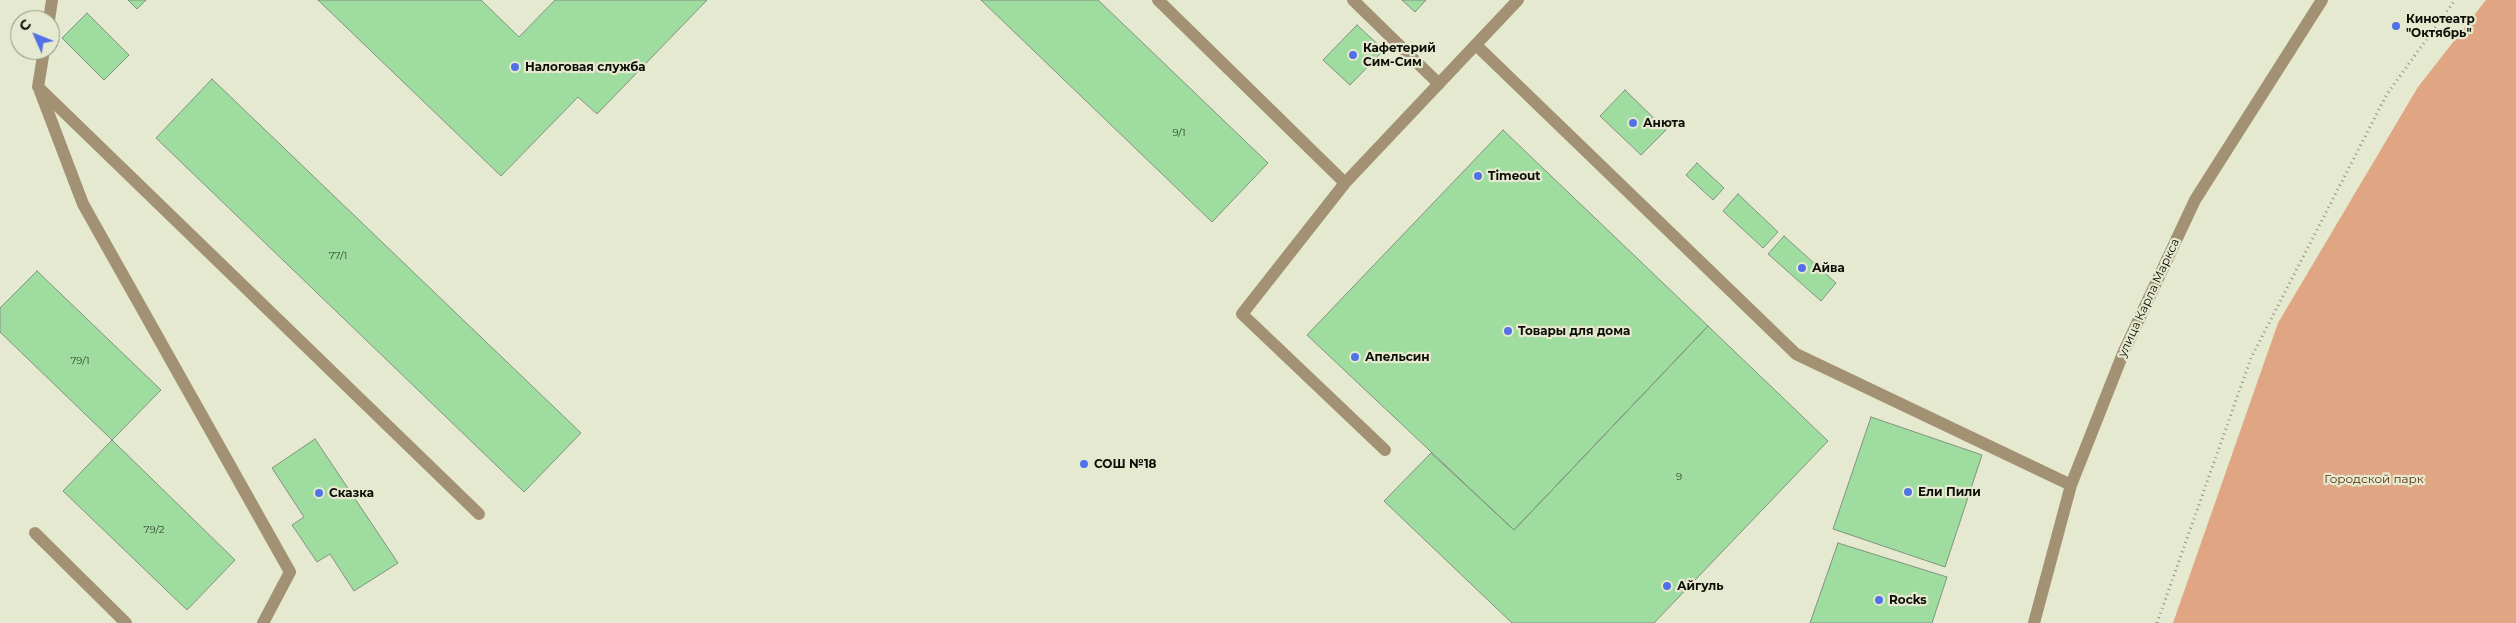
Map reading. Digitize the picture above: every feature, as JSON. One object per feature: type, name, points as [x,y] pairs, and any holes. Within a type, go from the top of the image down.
[{"type":"street","points":[[1158,0],[1345,183]]},
{"type":"street","points":[[1353,0],[1439,84]]},
{"type":"street","points":[[1385,450],[1242,314],[1345,183],[1518,0]]},
{"type":"street","name":"улица Карла Маркса","points":[[2034,623],[2071,484],[2124,351],[2195,200],[2322,0]]},
{"type":"street","points":[[1476,45],[1796,354],[2071,484]]},
{"type":"street","points":[[42,60],[38,87],[83,204],[290,572],[263,623]]},
{"type":"street","points":[[38,87],[479,514]]},
{"type":"street","points":[[35,533],[126,623]]},
{"type":"path","points":[[2157,623],[2251,358],[2387,94],[2455,0]]},
{"type":"green space","name":"Городской парк","points":[[2486,0],[2516,0],[2516,623],[2173,623],[2278,323],[2418,87]]},
{"type":"building","points":[[128,0],[146,0],[137,9]]},
{"type":"building","name":"Налоговая служба","points":[[318,0],[481,0],[519,37],[555,0],[707,0],[597,114],[578,97],[501,176]]},
{"type":"building","points":[[981,0],[1098,0],[1268,163],[1212,222]]},
{"type":"building","points":[[1402,0],[1426,0],[1415,12]]},
{"type":"building","points":[[87,13],[129,55],[104,80],[62,38]]},
{"type":"building","name":"Кафетерий Сим-Сим","points":[[1357,25],[1384,50],[1350,85],[1323,60]]},
{"type":"building","points":[[212,79],[581,433],[524,492],[156,138]]},
{"type":"building","name":"Анюта","points":[[1625,90],[1666,130],[1641,155],[1600,116]]},
{"type":"building","name":"Товары для дома","points":[[1503,130],[1708,326],[1514,530],[1307,335]]},
{"type":"building","points":[[1697,163],[1724,188],[1713,200],[1686,175]]},
{"type":"building","points":[[1738,194],[1778,232],[1763,248],[1723,211]]},
{"type":"building","name":"Айва","points":[[1784,236],[1836,283],[1821,301],[1768,254]]},
{"type":"building","points":[[37,271],[161,390],[112,440],[0,332],[0,308]]},
{"type":"building","points":[[1708,326],[1828,441],[1654,623],[1512,623],[1384,501],[1431,453],[1514,530]]},
{"type":"building","name":"Ели Пили","points":[[1871,417],[1982,455],[1945,567],[1833,529]]},
{"type":"building","name":"Сказка","points":[[315,439],[398,563],[354,591],[330,554],[317,562],[292,525],[304,517],[272,468]]},
{"type":"building","points":[[112,440],[235,560],[187,610],[63,491]]},
{"type":"building","name":"Rocks","points":[[1838,543],[1947,577],[1932,623],[1810,623]]},
{"type":"place","name":"Кинотеатр \"Октябрь\"","points":[[2396,26]]},
{"type":"place","name":"Кафетерий Сим-Сим","points":[[1353,55]]},
{"type":"place","name":"Налоговая служба","points":[[515,67]]},
{"type":"place","name":"Анюта","points":[[1633,123]]},
{"type":"place","name":"Timeout","points":[[1478,176]]},
{"type":"place","name":"Айва","points":[[1802,268]]},
{"type":"place","name":"Товары для дома","points":[[1508,331]]},
{"type":"place","name":"Апельсин","points":[[1355,357]]},
{"type":"place","name":"СОШ №18","points":[[1084,464]]},
{"type":"place","name":"Ели Пили","points":[[1908,492]]},
{"type":"place","name":"Сказка","points":[[319,493]]},
{"type":"place","name":"Айгуль","points":[[1667,586]]},
{"type":"place","name":"Rocks","points":[[1879,600]]}]
